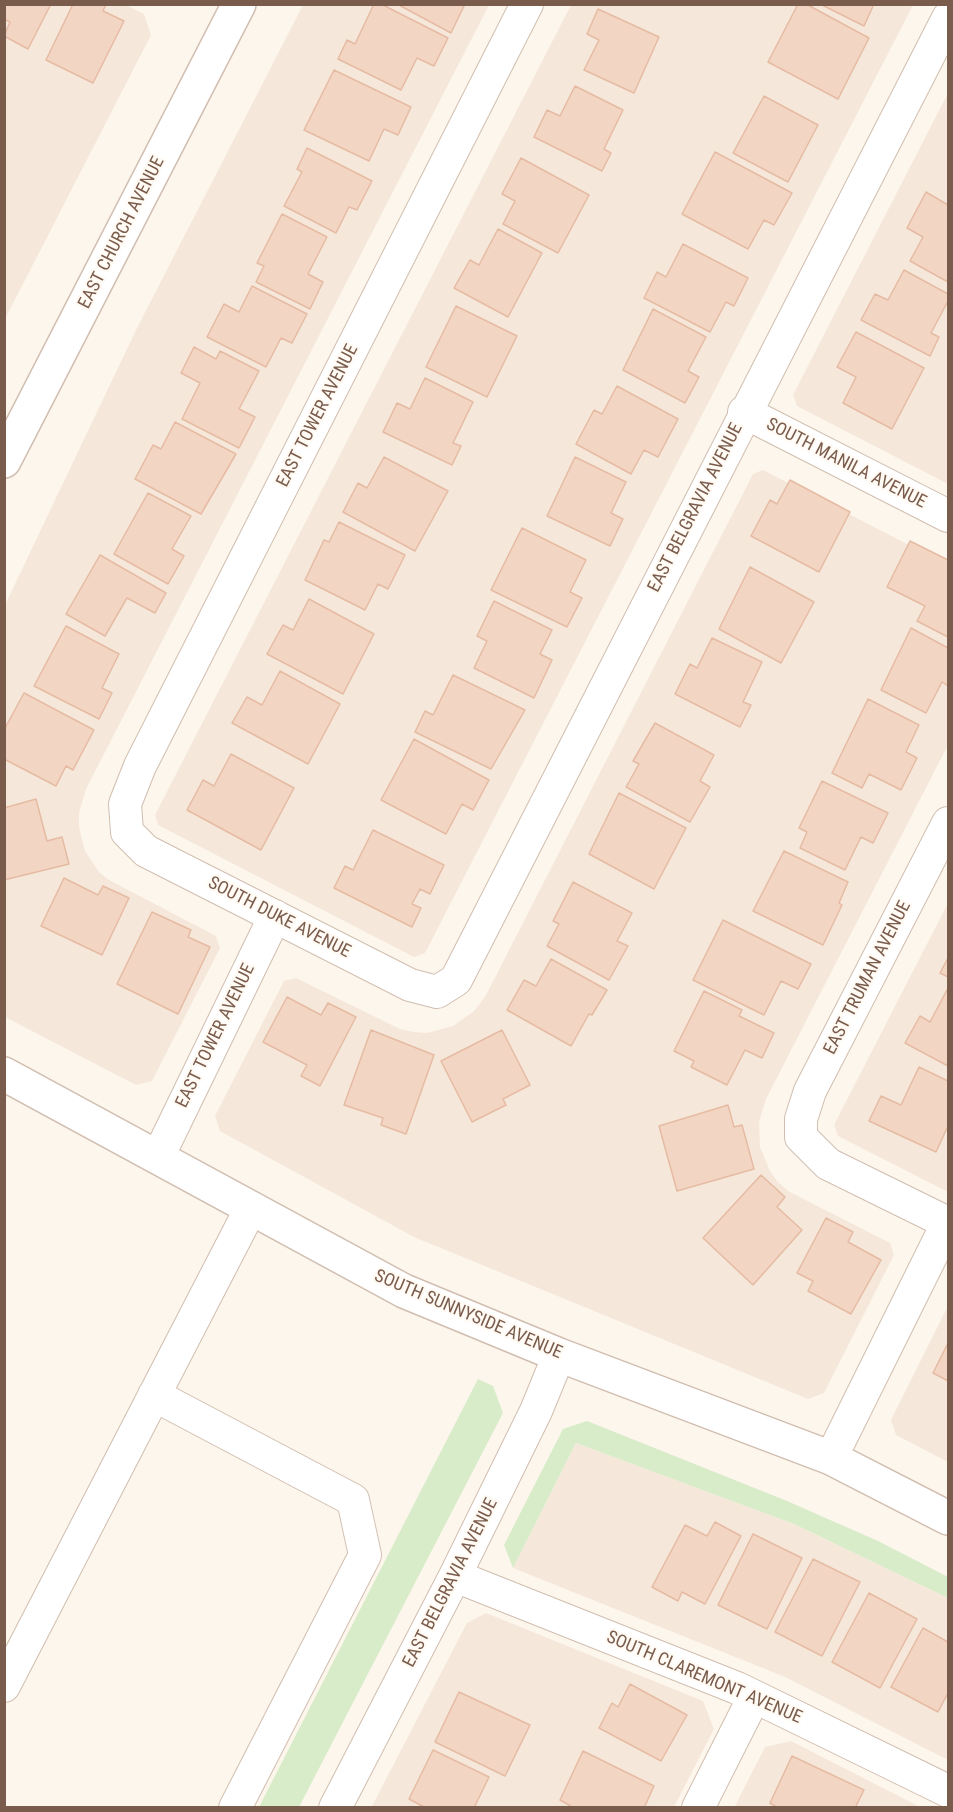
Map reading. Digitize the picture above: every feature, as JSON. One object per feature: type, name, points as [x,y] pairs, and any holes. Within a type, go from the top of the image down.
[{"type":"street","name":"EAST TOWER AVENUE","points":[[127,832],[125,804],[140,766],[527,4]]},
{"type":"street","name":"EAST CHURCH AVENUE","points":[[5,459],[233,7]]},
{"type":"street","name":"EAST BELGRAVIA AVENUE","points":[[438,992],[456,980],[744,412],[948,18]]},
{"type":"street","name":"SOUTH MANILA AVENUE","points":[[744,412],[948,516]]},
{"type":"street","name":"EAST TRUMAN AVENUE","points":[[948,823],[810,1091],[801,1119],[801,1137],[828,1164],[948,1222]]},
{"type":"street","name":"SOUTH DUKE AVENUE","points":[[127,832],[146,851],[410,985],[438,992]]},
{"type":"street","name":"EAST TOWER AVENUE","points":[[158,1157],[275,915]]},
{"type":"street","name":"SOUTH SUNNYSIDE AVENUE","points":[[4,1074],[404,1291],[559,1354],[831,1458],[948,1518]]},
{"type":"street","points":[[4,1686],[251,1208]]},
{"type":"street","points":[[831,1458],[948,1222]]},
{"type":"street","name":"EAST BELGRAVIA AVENUE","points":[[335,1808],[455,1576],[536,1411],[559,1354]]},
{"type":"street","points":[[154,1395],[353,1500],[365,1554],[235,1808]]},
{"type":"street","name":"SOUTH CLAREMONT AVENUE","points":[[455,1576],[754,1697],[948,1791]]},
{"type":"street","points":[[698,1808],[754,1697]]},
{"type":"shaded area","points":[[4,5],[126,5],[144,14],[151,35],[5,319]]},
{"type":"shaded area","points":[[303,5],[489,5],[86,789],[79,813],[79,827],[85,851],[99,872],[109,880],[216,936],[220,948],[152,1081],[136,1085],[5,1017],[5,605],[137,328]]},
{"type":"shaded area","points":[[571,5],[913,5],[425,953],[414,957],[158,825],[155,815]]},
{"type":"shaded area","points":[[948,93],[948,484],[797,406],[793,395]]},
{"type":"shaded area","points":[[763,470],[948,565],[948,745],[766,1099],[759,1122],[760,1147],[777,1181],[788,1191],[890,1243],[894,1255],[824,1393],[808,1399],[414,1237],[220,1131],[215,1116],[284,981],[296,978],[400,1029],[414,1032],[427,1033],[453,1026],[474,1011],[485,997],[753,474]]},
{"type":"shaded area","points":[[948,903],[948,1192],[838,1136],[834,1125]]},
{"type":"shaded area","points":[[948,1306],[948,1462],[896,1435],[891,1420]]},
{"type":"shaded area","points":[[576,1443],[794,1524],[948,1598],[948,1760],[785,1677],[513,1568]]},
{"type":"shaded area","points":[[486,1613],[703,1701],[714,1729],[674,1807],[371,1808],[467,1623]]},
{"type":"shaded area","points":[[791,1741],[920,1807],[734,1808],[765,1747]]},
{"type":"green space","points":[[478,1379],[493,1386],[503,1413],[299,1807],[259,1807]]},
{"type":"green space","points":[[587,1421],[787,1501],[878,1541],[948,1577],[948,1598],[794,1524],[576,1443],[513,1568],[504,1545],[563,1429]]},
{"type":"building","points":[[4,4],[51,4],[28,49],[4,36],[10,22],[4,19]]},
{"type":"building","points":[[73,4],[106,4],[103,11],[124,21],[93,83],[46,60]]},
{"type":"building","points":[[374,4],[381,4],[448,38],[434,66],[417,58],[401,90],[338,59],[347,40],[355,44]]},
{"type":"building","points":[[397,4],[465,4],[451,33]]},
{"type":"building","points":[[798,4],[806,4],[869,38],[838,99],[768,62]]},
{"type":"building","points":[[820,4],[874,4],[864,26]]},
{"type":"building","points":[[598,9],[659,37],[634,93],[584,70],[599,40],[587,34]]},
{"type":"building","points":[[334,70],[411,107],[398,135],[384,129],[369,161],[304,130]]},
{"type":"building","points":[[575,86],[623,110],[604,149],[611,153],[602,171],[534,137],[547,110],[560,116]]},
{"type":"building","points":[[764,96],[818,125],[788,182],[733,153]]},
{"type":"building","points":[[307,148],[372,181],[357,210],[349,207],[336,233],[284,206],[302,172],[297,169]]},
{"type":"building","points":[[715,152],[792,193],[774,225],[764,220],[748,249],[682,214]]},
{"type":"building","points":[[521,158],[589,195],[558,253],[503,224],[515,201],[502,194]]},
{"type":"building","points":[[926,192],[948,205],[948,282],[910,261],[923,237],[907,228]]},
{"type":"building","points":[[282,214],[327,237],[308,274],[323,282],[310,309],[256,282],[264,266],[257,263]]},
{"type":"building","points":[[498,229],[542,253],[508,317],[454,288],[470,260],[479,265]]},
{"type":"building","points":[[683,244],[748,278],[734,306],[726,302],[710,332],[644,298],[657,272],[666,277]]},
{"type":"building","points":[[904,270],[948,294],[948,301],[931,333],[939,337],[930,356],[861,320],[875,294],[888,300]]},
{"type":"building","points":[[252,286],[307,314],[292,343],[281,338],[266,367],[207,337],[224,304],[239,312]]},
{"type":"building","points":[[456,306],[517,336],[487,397],[426,367]]},
{"type":"building","points":[[653,309],[706,337],[688,371],[699,377],[685,403],[623,370]]},
{"type":"building","points":[[856,332],[924,368],[892,429],[843,403],[856,377],[837,367]]},
{"type":"building","points":[[194,347],[216,359],[220,351],[259,371],[239,409],[255,417],[239,448],[182,419],[200,383],[181,373]]},
{"type":"building","points":[[425,378],[473,402],[453,443],[461,446],[452,465],[383,432],[397,403],[410,409]]},
{"type":"building","points":[[617,386],[678,419],[658,457],[644,450],[631,474],[576,444],[594,410],[602,414]]},
{"type":"building","points":[[175,422],[236,454],[201,514],[135,479],[153,445],[161,449]]},
{"type":"building","points":[[384,457],[448,491],[415,551],[343,512],[358,483],[367,488]]},
{"type":"building","points":[[575,457],[626,482],[611,513],[623,519],[610,546],[547,516]]},
{"type":"building","points":[[790,480],[850,512],[819,572],[751,536],[770,500],[777,504]]},
{"type":"building","points":[[148,493],[191,516],[172,549],[184,556],[168,584],[114,554]]},
{"type":"building","points":[[339,522],[405,555],[388,589],[378,584],[365,610],[305,580],[324,540],[329,542]]},
{"type":"building","points":[[522,528],[586,560],[570,592],[582,598],[567,627],[491,590]]},
{"type":"building","points":[[910,541],[948,560],[948,637],[917,621],[925,606],[887,587]]},
{"type":"building","points":[[100,555],[166,593],[155,613],[127,598],[105,636],[66,614]]},
{"type":"building","points":[[750,567],[814,602],[781,663],[719,629]]},
{"type":"building","points":[[309,599],[374,634],[343,694],[267,654],[283,625],[293,630]]},
{"type":"building","points":[[494,601],[552,630],[540,654],[552,660],[534,698],[474,668],[487,641],[477,636]]},
{"type":"building","points":[[66,626],[119,654],[102,688],[112,693],[99,719],[34,686]]},
{"type":"building","points":[[911,628],[948,648],[948,686],[942,682],[926,713],[881,690]]},
{"type":"building","points":[[712,638],[762,662],[743,702],[751,705],[740,727],[675,694],[690,664],[697,668]]},
{"type":"building","points":[[280,671],[340,704],[308,764],[232,723],[247,697],[262,705]]},
{"type":"building","points":[[453,675],[525,710],[491,769],[415,732],[425,711],[433,715]]},
{"type":"building","points":[[24,693],[94,730],[73,770],[66,766],[56,786],[4,759],[4,730]]},
{"type":"building","points":[[868,699],[919,725],[906,752],[917,758],[901,790],[869,774],[862,788],[832,773]]},
{"type":"building","points":[[655,723],[714,755],[700,781],[710,787],[690,822],[626,787],[639,764],[633,761]]},
{"type":"building","points":[[414,739],[489,780],[473,810],[462,804],[446,834],[381,800]]},
{"type":"building","points":[[231,754],[294,788],[261,850],[187,810],[203,780],[214,786]]},
{"type":"building","points":[[822,781],[888,813],[873,843],[861,837],[845,870],[800,848],[807,832],[799,828]]},
{"type":"building","points":[[619,793],[686,828],[654,889],[589,854]]},
{"type":"building","points":[[36,799],[47,841],[62,837],[69,864],[4,880],[4,808]]},
{"type":"building","points":[[373,830],[444,865],[430,894],[420,889],[412,904],[421,908],[412,927],[334,888],[345,866],[353,870]]},
{"type":"building","points":[[784,851],[848,882],[839,903],[842,905],[823,945],[753,911]]},
{"type":"building","points":[[64,878],[98,895],[103,886],[129,898],[102,955],[41,926]]},
{"type":"building","points":[[573,882],[632,913],[617,941],[628,946],[609,980],[547,946],[559,924],[553,921]]},
{"type":"building","points":[[152,912],[191,930],[188,937],[210,947],[178,1014],[117,984]]},
{"type":"building","points":[[723,920],[811,964],[798,989],[781,981],[764,1015],[693,980]]},
{"type":"building","points":[[948,958],[948,977],[940,973]]},
{"type":"building","points":[[551,959],[607,990],[592,1015],[589,1014],[571,1046],[507,1010],[524,980],[536,986]]},
{"type":"building","points":[[948,988],[948,1066],[905,1043],[920,1016],[930,1022]]},
{"type":"building","points":[[704,991],[742,1010],[739,1016],[774,1033],[762,1058],[745,1050],[727,1085],[691,1067],[694,1061],[674,1051]]},
{"type":"building","points":[[287,997],[321,1015],[328,1003],[356,1017],[320,1086],[301,1076],[307,1065],[263,1042]]},
{"type":"building","points":[[371,1030],[434,1055],[406,1134],[381,1125],[383,1118],[344,1105]]},
{"type":"building","points":[[502,1030],[530,1085],[503,1099],[506,1105],[472,1122],[441,1061]]},
{"type":"building","points":[[919,1067],[948,1081],[948,1126],[936,1152],[869,1121],[881,1096],[901,1105]]},
{"type":"building","points":[[728,1105],[734,1127],[742,1125],[754,1169],[677,1191],[659,1126]]},
{"type":"building","points":[[761,1175],[785,1197],[777,1207],[802,1230],[753,1285],[703,1238]]},
{"type":"building","points":[[826,1218],[853,1232],[848,1242],[881,1260],[851,1314],[808,1291],[813,1281],[797,1273]]},
{"type":"building","points":[[948,1343],[948,1381],[933,1373]]},
{"type":"building","points":[[715,1522],[741,1536],[705,1604],[682,1592],[678,1601],[652,1587],[685,1525],[707,1536]]},
{"type":"building","points":[[753,1534],[802,1558],[767,1629],[718,1605]]},
{"type":"building","points":[[813,1559],[860,1582],[822,1656],[775,1632]]},
{"type":"building","points":[[869,1593],[917,1619],[880,1688],[832,1662]]},
{"type":"building","points":[[923,1628],[948,1642],[948,1693],[938,1712],[891,1687]]},
{"type":"building","points":[[630,1684],[687,1715],[661,1761],[599,1728],[612,1703],[618,1707]]},
{"type":"building","points":[[459,1692],[530,1725],[505,1776],[435,1742]]},
{"type":"building","points":[[433,1750],[489,1777],[474,1808],[426,1808],[409,1799]]},
{"type":"building","points":[[583,1751],[654,1786],[644,1808],[574,1808],[560,1800]]},
{"type":"building","points":[[792,1756],[864,1790],[855,1808],[778,1808],[770,1803]]}]
